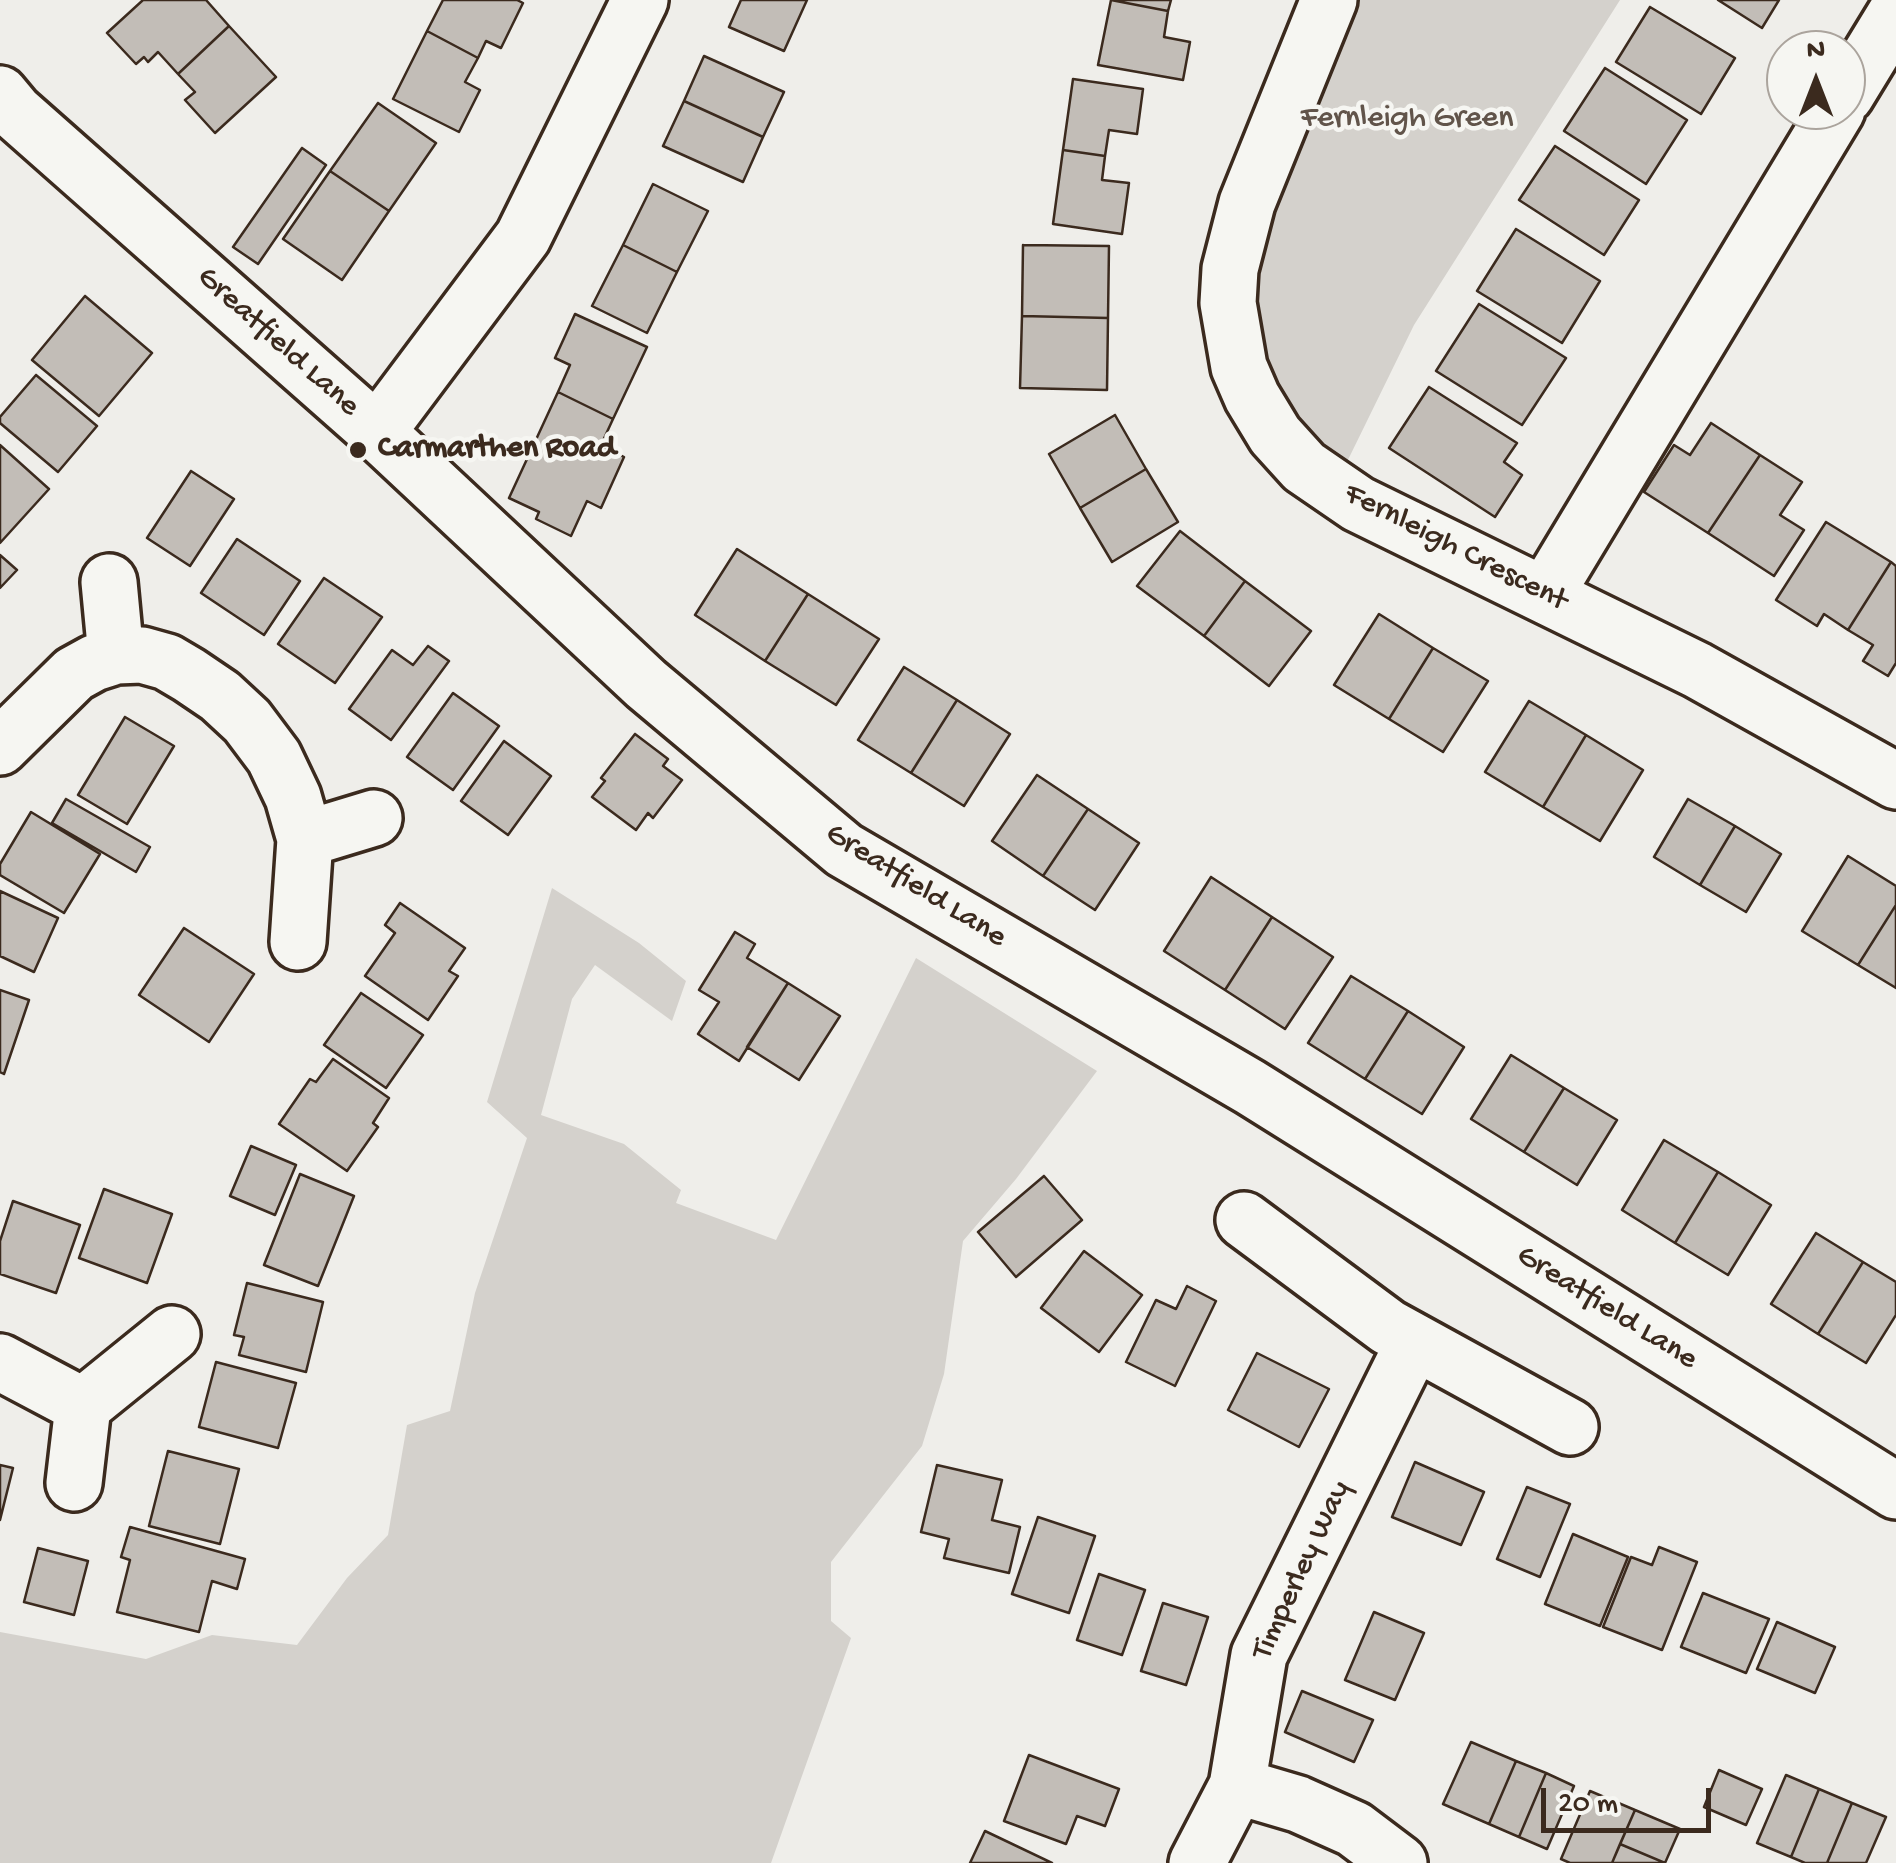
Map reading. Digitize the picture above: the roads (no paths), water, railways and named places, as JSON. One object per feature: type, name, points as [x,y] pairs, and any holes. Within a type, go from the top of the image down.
[{"type":"street","points":[[377,432],[523,237],[640,0]]},
{"type":"street","name":"Fernleigh Crescent","points":[[1329,0],[1236,236],[1228,302],[1239,367],[1275,435],[1304,467],[1358,504],[1697,670],[1896,781]]},
{"type":"street","points":[[1866,62],[1896,12]]},
{"type":"street","name":"Greatfield Lane","points":[[0,94],[15,112],[377,432],[646,684],[844,850],[1250,1087],[1896,1491]]},
{"type":"street","points":[[1545,594],[1825,130]]},
{"type":"street","points":[[108,582],[116,656]]},
{"type":"street","points":[[0,747],[74,674],[116,656],[142,655],[166,662],[220,696],[247,721],[274,757],[304,840],[298,942]]},
{"type":"street","points":[[304,840],[374,818]]},
{"type":"street","points":[[1244,1220],[1414,1342],[1570,1427]]},
{"type":"street","points":[[74,1483],[84,1406],[172,1334]]},
{"type":"street","name":"Timperley Way","points":[[1198,1863],[1237,1786],[1259,1655],[1414,1342]]},
{"type":"street","points":[[0,1362],[84,1406]]},
{"type":"street","points":[[1237,1786],[1298,1804],[1354,1829],[1400,1863]]},
{"type":"place","name":"Carmarthen Road","points":[[358,450]]},
{"type":"park label","name":"Fernleigh Green","points":[[1407,120]]}]
